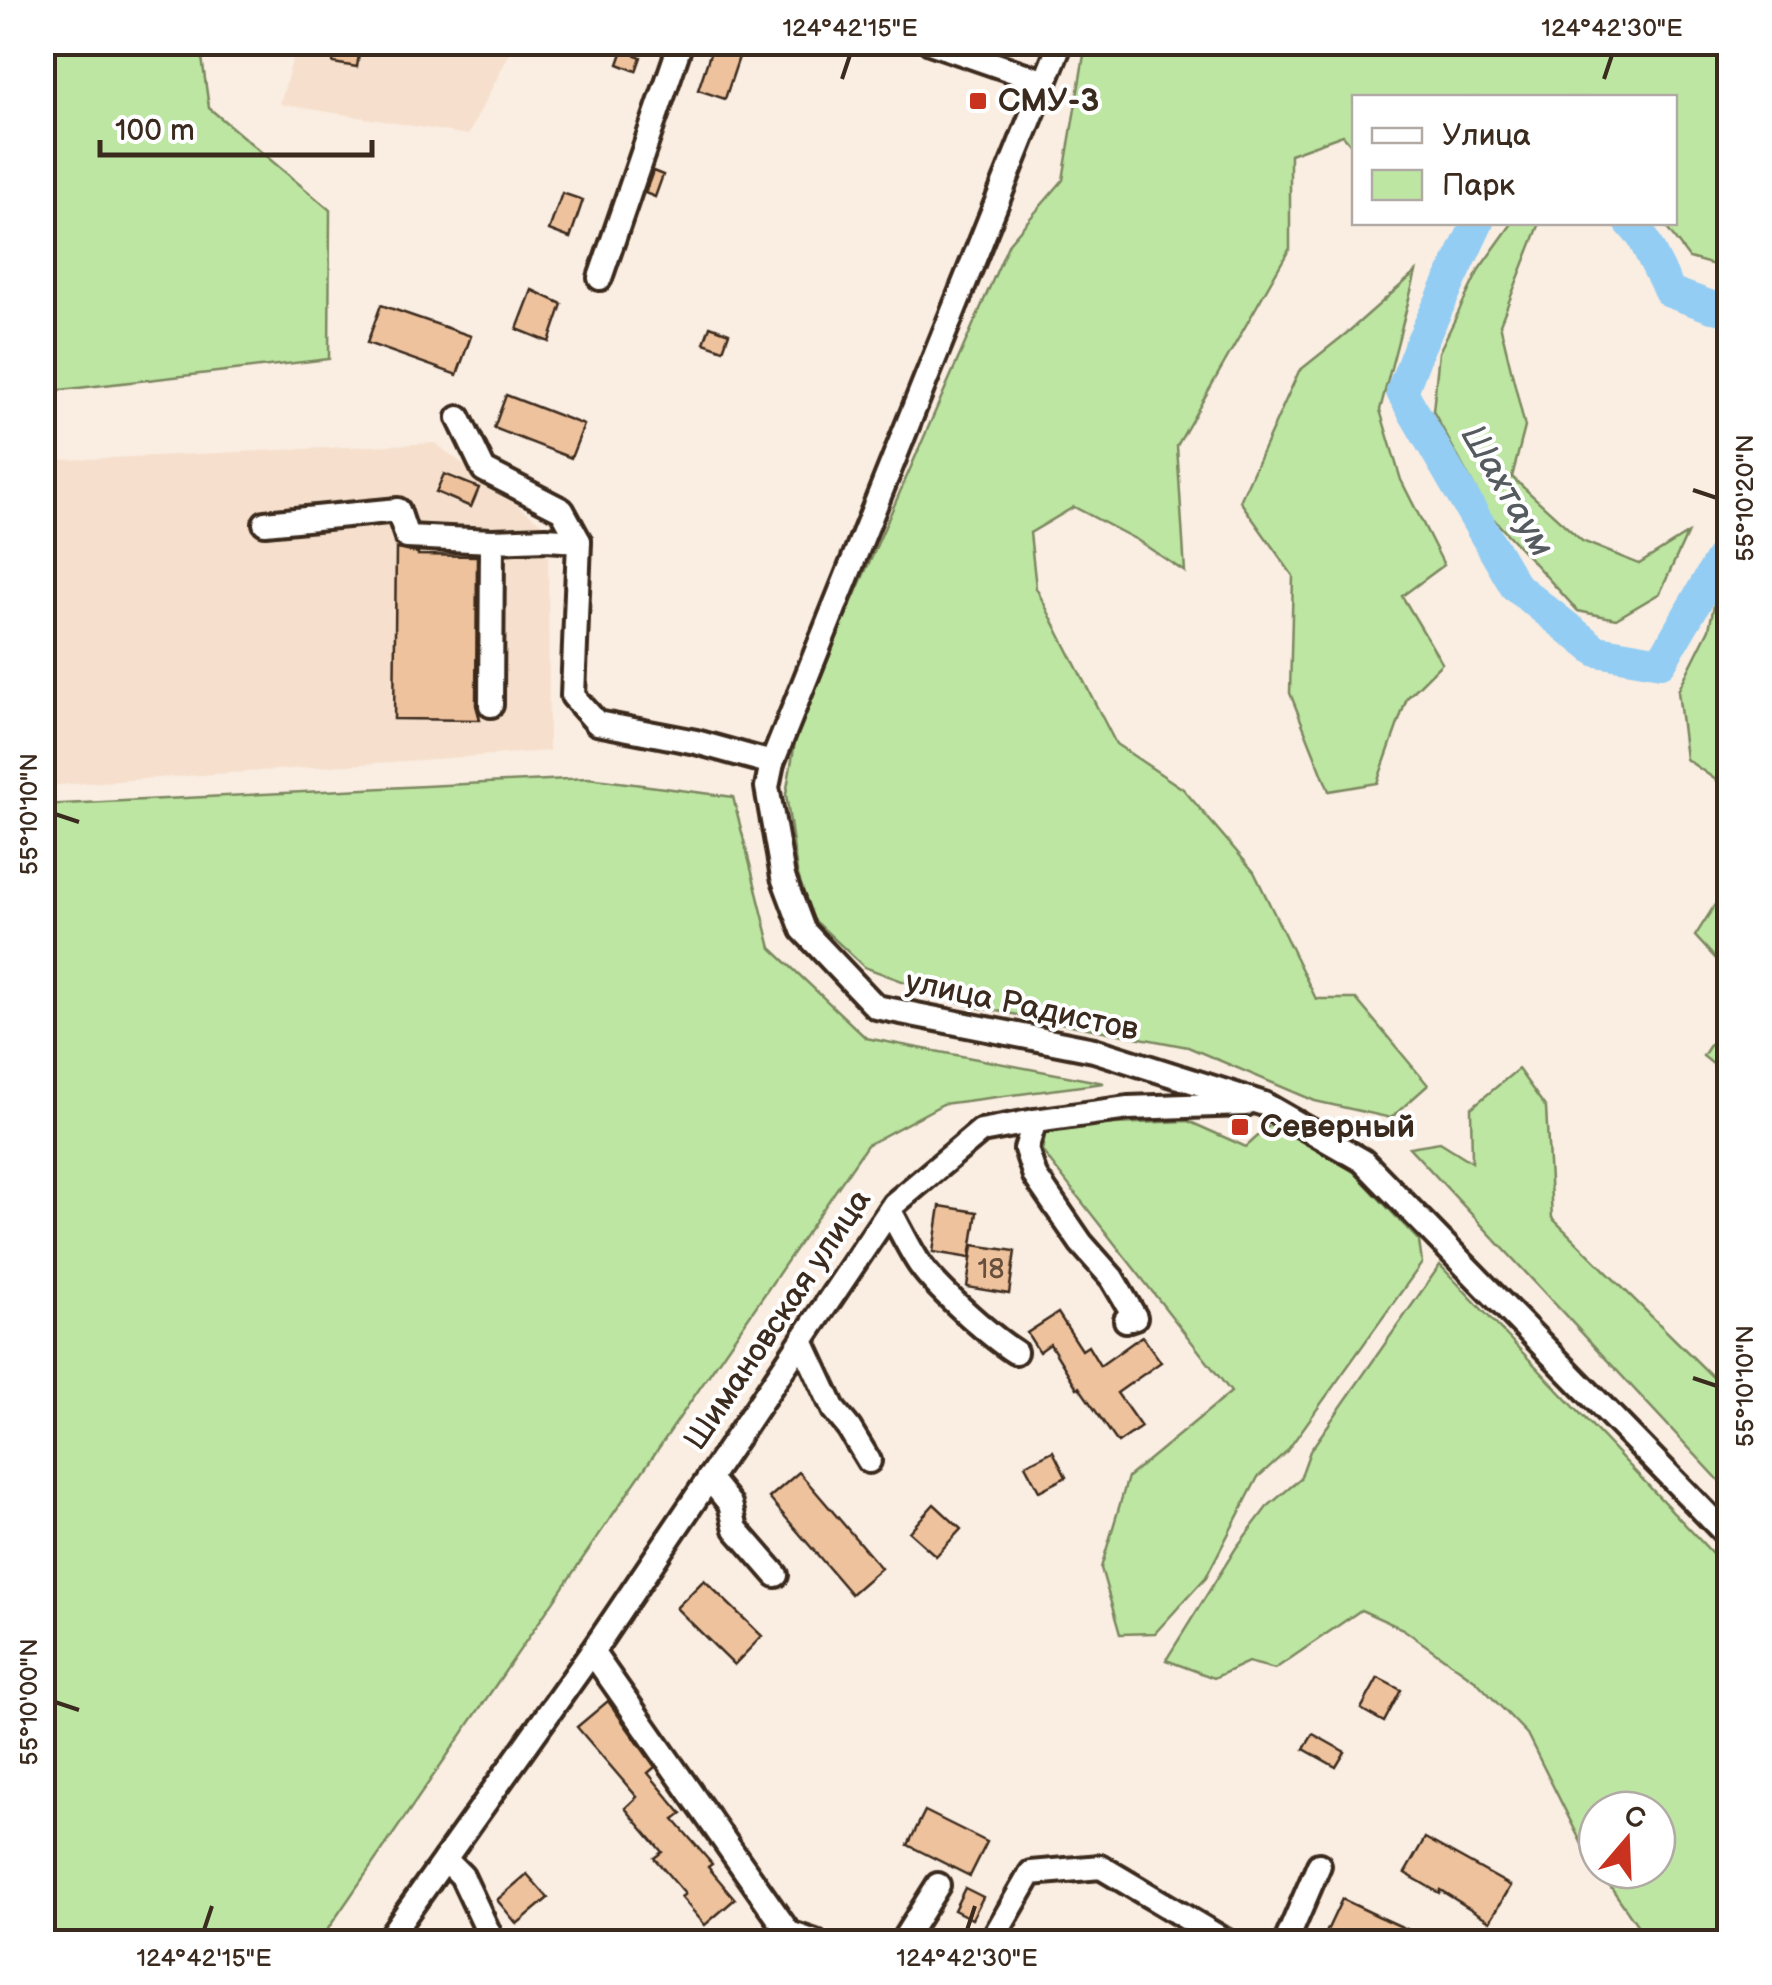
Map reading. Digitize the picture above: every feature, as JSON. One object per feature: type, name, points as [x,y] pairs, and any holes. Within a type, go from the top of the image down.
[{"type":"street","points":[[600,278],[680,42]]},
{"type":"street","points":[[930,42],[1045,82]]},
{"type":"street","name":"улица Радистов","points":[[1061,42],[772,763],[768,787],[783,877],[802,930],[876,1007],[1094,1050],[1264,1104],[1364,1161],[1730,1538]]},
{"type":"street","points":[[459,418],[484,470],[562,510],[579,541],[573,696],[597,723],[696,742],[772,763]]},
{"type":"street","points":[[265,523],[398,510],[407,536],[579,541]]},
{"type":"street","points":[[491,705],[492,541]]},
{"type":"street","name":"Шимановская улица","points":[[386,1942],[592,1652],[894,1204],[981,1132],[1128,1108],[1264,1104]]},
{"type":"street","points":[[1034,1121],[1026,1149],[1035,1176],[1080,1243],[1112,1278],[1135,1317],[1126,1320]]},
{"type":"street","points":[[890,1210],[917,1261],[1001,1344],[1015,1352]]},
{"type":"street","points":[[802,1341],[834,1410],[870,1461]]},
{"type":"street","points":[[709,1478],[730,1504],[736,1529],[776,1575]]},
{"type":"street","points":[[592,1652],[789,1933],[815,1942]]},
{"type":"street","points":[[445,1859],[462,1876],[493,1942]]},
{"type":"street","points":[[1286,1942],[1319,1865]]},
{"type":"street","points":[[991,1942],[1031,1873],[1102,1868],[1227,1942]]},
{"type":"street","points":[[902,1942],[938,1885]]},
{"type":"shaded area","points":[[297,43],[515,43],[468,135],[280,104]]},
{"type":"shaded area","points":[[435,443],[548,528],[549,751],[43,786],[42,461]]},
{"type":"green space","points":[[42,43],[200,43],[209,108],[330,210],[329,359],[43,392]]},
{"type":"green space","points":[[1086,43],[1729,43],[1729,269],[1689,258],[1664,225],[1677,225],[1677,95],[1352,95],[1352,146],[1343,135],[1290,154],[1290,248],[1177,446],[1185,572],[1137,540],[1074,507],[1030,533],[1036,588],[1116,744],[1183,789],[1254,872],[1316,999],[1356,999],[1428,1085],[1391,1118],[1315,1101],[1188,1047],[970,1006],[864,967],[812,918],[797,872],[786,794],[798,725],[1009,243],[1063,180]]},
{"type":"green space","points":[[1511,225],[1539,225],[1500,324],[1525,427],[1512,477],[1582,541],[1639,564],[1687,534],[1660,593],[1616,619],[1578,611],[1489,514],[1433,411],[1439,352],[1480,268]]},
{"type":"green space","points":[[1416,272],[1380,410],[1401,480],[1444,565],[1402,596],[1442,663],[1407,698],[1377,783],[1329,791],[1290,693],[1293,576],[1240,501],[1299,371]]},
{"type":"green space","points":[[1729,576],[1729,789],[1686,759],[1678,691],[1709,629],[1718,586]]},
{"type":"green space","points":[[588,778],[733,797],[771,948],[866,1038],[1104,1083],[943,1104],[867,1145],[319,1942],[43,1942],[43,805]]},
{"type":"green space","points":[[1730,883],[1729,973],[1695,936]]},
{"type":"green space","points":[[1729,1015],[1729,1077],[1703,1056]]},
{"type":"green space","points":[[1518,1069],[1546,1108],[1552,1218],[1729,1393],[1729,1491],[1409,1147],[1440,1142],[1472,1162],[1471,1108]]},
{"type":"green space","points":[[1188,1121],[1246,1147],[1271,1124],[1350,1168],[1419,1241],[1422,1263],[1287,1451],[1258,1477],[1206,1577],[1155,1633],[1120,1634],[1101,1568],[1128,1477],[1231,1392],[1042,1151],[1046,1130]]},
{"type":"green space","points":[[1440,1265],[1729,1571],[1729,1942],[1649,1942],[1613,1890],[1677,1890],[1677,1790],[1577,1790],[1577,1834],[1527,1734],[1476,1681],[1403,1629],[1361,1610],[1275,1669],[1248,1662],[1214,1678],[1166,1660],[1236,1548],[1267,1507],[1300,1479],[1310,1451]]},
{"type":"building","points":[[336,42],[361,42],[357,67],[333,63]]},
{"type":"building","points":[[714,42],[744,42],[725,99],[698,90]]},
{"type":"building","points":[[623,50],[641,57],[636,71],[618,64]]},
{"type":"building","points":[[653,171],[663,175],[655,197],[645,193]]},
{"type":"building","points":[[562,193],[583,200],[570,238],[549,230]]},
{"type":"building","points":[[532,290],[562,304],[549,342],[517,329]]},
{"type":"building","points":[[381,305],[471,336],[457,375],[367,343]]},
{"type":"building","points":[[710,326],[729,333],[723,350],[704,343]]},
{"type":"building","points":[[506,395],[584,425],[571,458],[494,428]]},
{"type":"building","points":[[444,474],[479,488],[471,507],[436,492]]},
{"type":"building","points":[[396,549],[418,555],[477,556],[476,705],[480,720],[394,719]]},
{"type":"building","points":[[940,1206],[977,1212],[970,1258],[933,1252]]},
{"type":"building","points":[[973,1245],[1015,1251],[1009,1294],[967,1287]]},
{"type":"building","points":[[1058,1313],[1082,1350],[1088,1346],[1100,1366],[1142,1336],[1161,1362],[1117,1393],[1141,1427],[1118,1443],[1050,1344],[1039,1352],[1027,1333]]},
{"type":"building","points":[[1053,1451],[1066,1477],[1039,1491],[1025,1465]]},
{"type":"building","points":[[799,1472],[881,1568],[851,1594],[769,1498]]},
{"type":"building","points":[[934,1504],[961,1529],[936,1556],[909,1532]]},
{"type":"building","points":[[704,1580],[762,1636],[734,1665],[676,1608]]},
{"type":"building","points":[[1378,1678],[1401,1690],[1384,1722],[1361,1709]]},
{"type":"building","points":[[608,1701],[655,1767],[648,1773],[682,1814],[674,1820],[712,1864],[708,1867],[735,1899],[705,1925],[654,1858],[662,1852],[625,1808],[637,1797],[577,1727]]},
{"type":"building","points":[[1313,1734],[1345,1752],[1336,1767],[1304,1749]]},
{"type":"building","points":[[925,1811],[987,1842],[970,1876],[908,1845]]},
{"type":"building","points":[[1425,1838],[1511,1886],[1490,1921],[1405,1873]]},
{"type":"building","points":[[527,1874],[548,1898],[517,1924],[497,1900]]},
{"type":"building","points":[[965,1888],[983,1897],[972,1919],[954,1910]]},
{"type":"building","points":[[1342,1899],[1435,1942],[1341,1942],[1325,1935]]},
{"type":"waterway","name":"Шахтаум","points":[[1477,225],[1402,392],[1515,586],[1597,651],[1661,662],[1720,560],[1730,554]]},
{"type":"waterway","name":"Шахтаум","points":[[1633,225],[1670,292],[1730,310]]},
{"type":"place","name":"СМУ-3","points":[[978,101]]},
{"type":"place","name":"Северный","points":[[1240,1127]]}]
